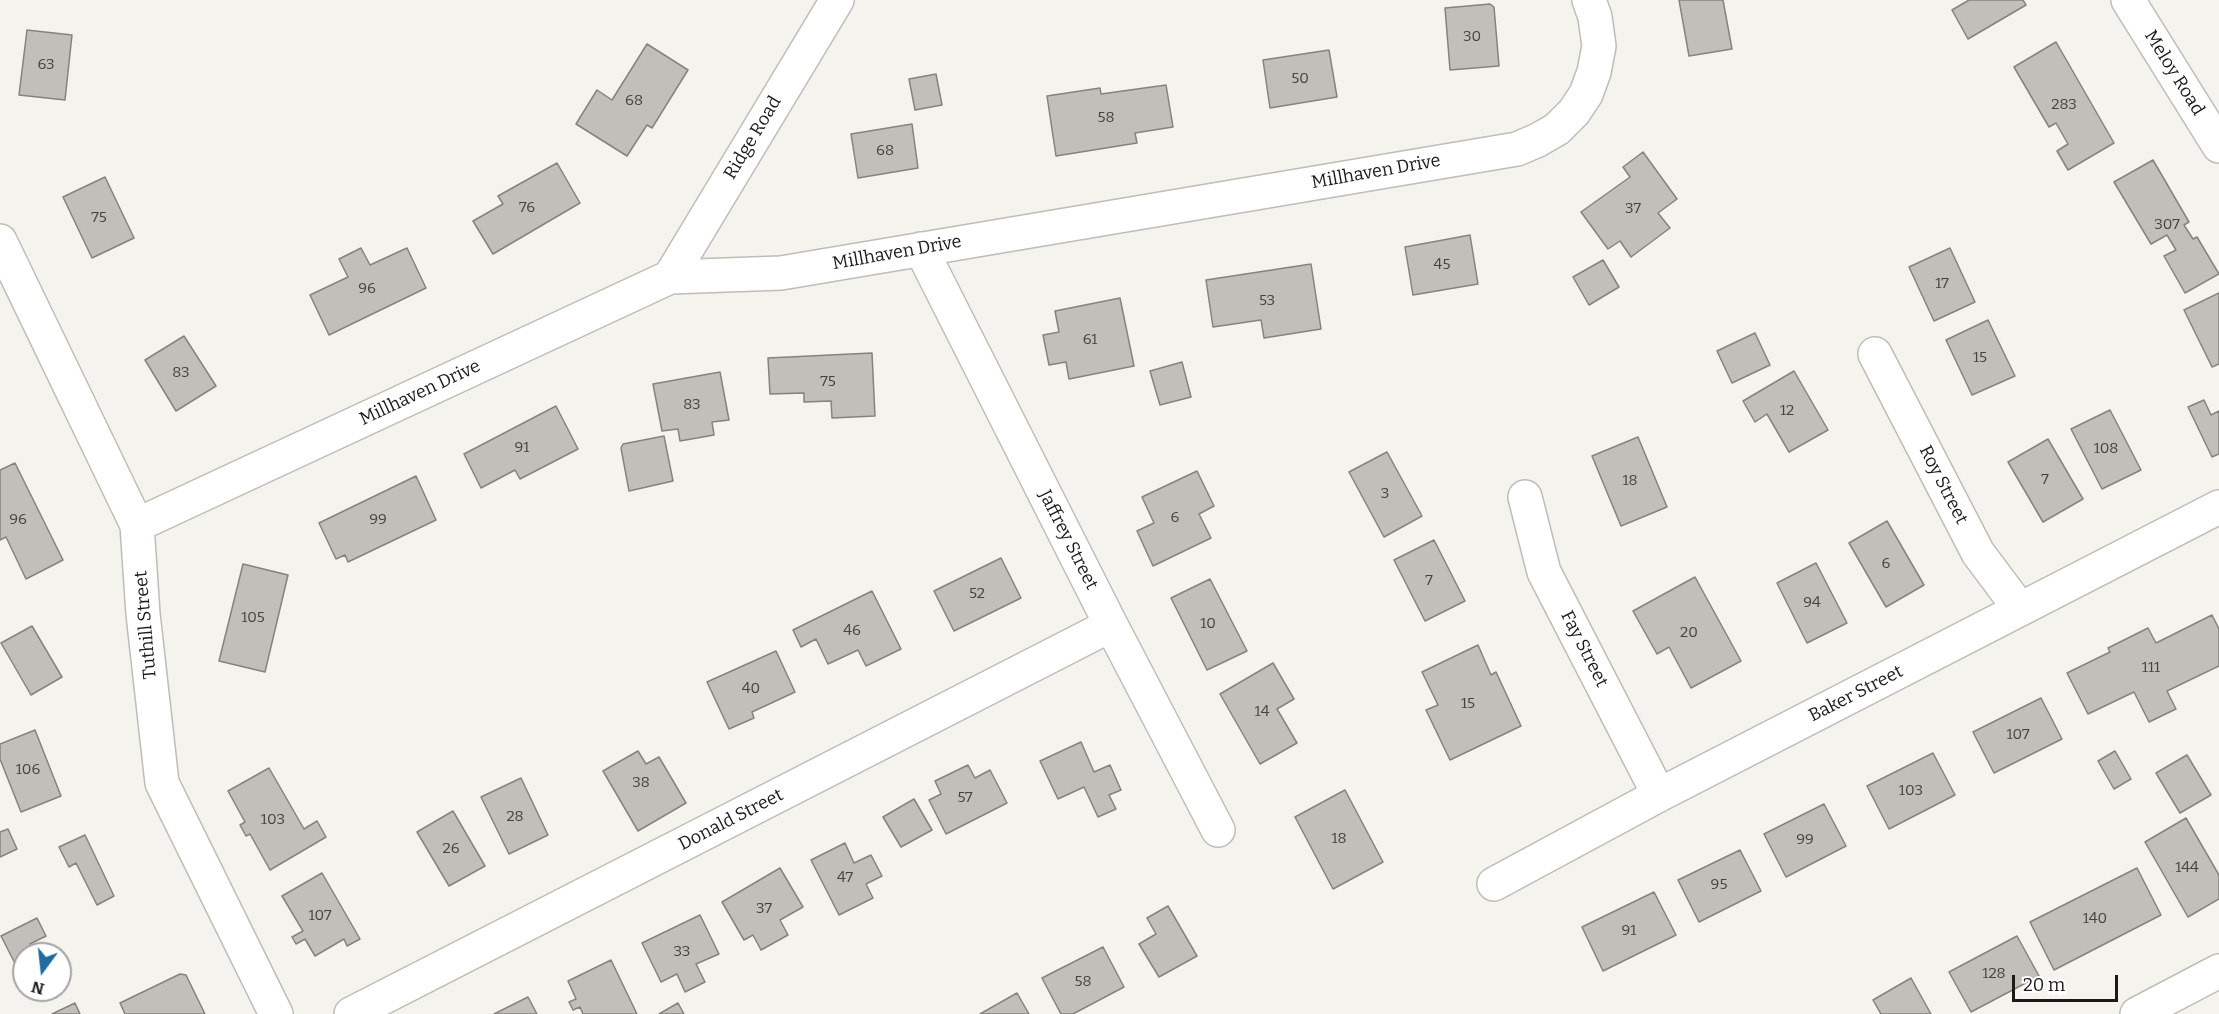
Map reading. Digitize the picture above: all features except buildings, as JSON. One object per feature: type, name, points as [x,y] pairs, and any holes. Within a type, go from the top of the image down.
[{"type":"street","name":"Ridge Road","points":[[670,277],[837,0]]},
{"type":"street","name":"Millhaven Drive","points":[[137,525],[670,277],[781,273],[1517,149],[1557,129],[1574,112],[1586,94],[1594,72],[1599,46],[1595,17],[1589,0]]},
{"type":"street","name":"Meloy Road","points":[[2128,0],[2219,146]]},
{"type":"street","name":"Tuthill Street","points":[[0,241],[137,525],[143,614],[162,783],[276,1014]]},
{"type":"street","name":"Jaffrey Street","points":[[921,249],[1111,625],[1218,830]]},
{"type":"street","name":"Roy Street","points":[[1875,354],[1978,553],[2020,609]]},
{"type":"street","name":"Fay Street","points":[[1525,497],[1544,572],[1659,795]]},
{"type":"street","name":"Baker Street","points":[[1494,884],[1659,795],[2219,507]]},
{"type":"street","name":"Donald Street","points":[[351,1014],[1111,625]]},
{"type":"street","points":[[2137,1014],[2219,971]]}]
